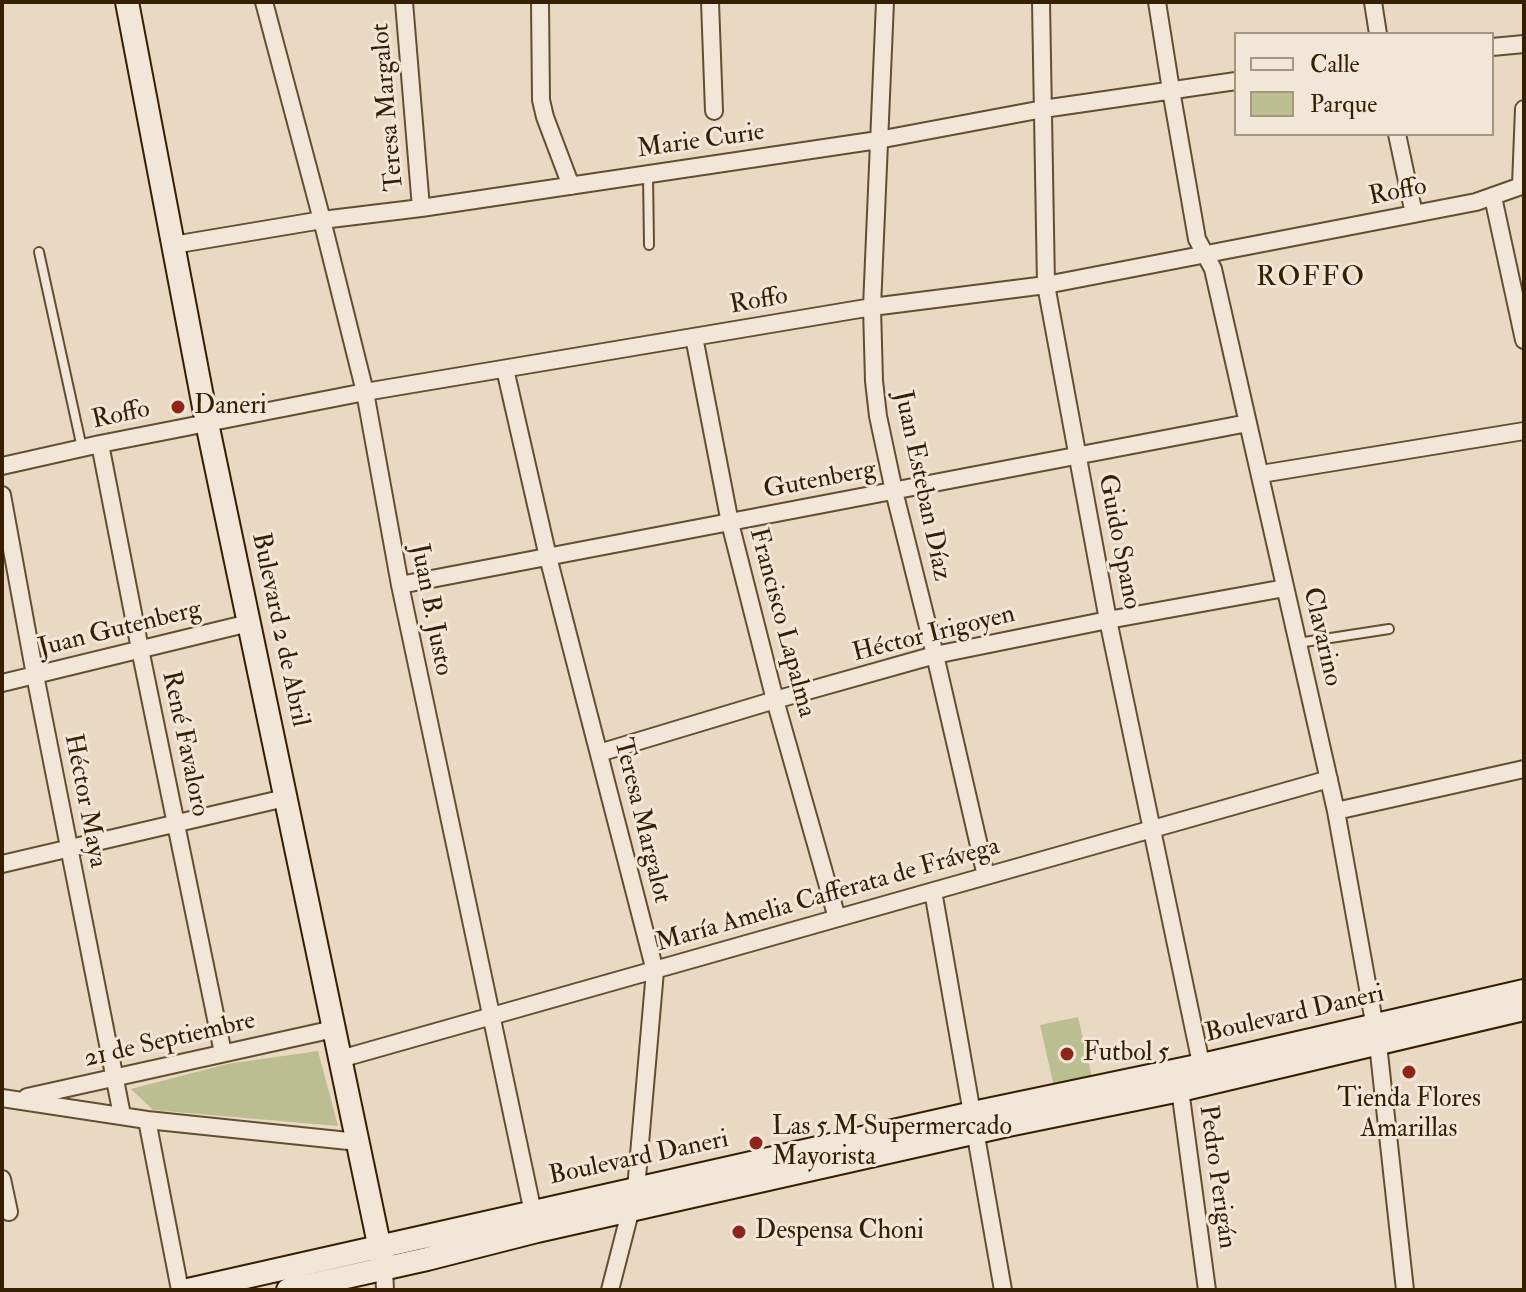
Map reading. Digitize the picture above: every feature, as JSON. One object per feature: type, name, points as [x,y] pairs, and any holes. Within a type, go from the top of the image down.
[{"type":"main road","name":"Bulevard 2 de Abril","points":[[127,2],[207,423],[383,1268]]},
{"type":"main road","name":"Boulevard Daneri","points":[[188,1290],[282,1283],[383,1268],[534,1221],[1178,1080],[1514,1002]]},
{"type":"street","name":"Juan B. Justo","points":[[264,2],[365,392],[400,585],[534,1221]]},
{"type":"street","name":"Teresa Margalot","points":[[404,2],[421,208]]},
{"type":"street","points":[[540,2],[541,100],[571,186]]},
{"type":"street","points":[[710,2],[714,111]]},
{"type":"street","name":"Juan Esteban Díaz","points":[[885,2],[872,307],[878,416],[986,876]]},
{"type":"street","name":"Guido Spano","points":[[1041,2],[1046,285],[1108,620],[1203,1074]]},
{"type":"street","name":"Clavarino","points":[[1157,2],[1197,239],[1213,269],[1336,811],[1376,1035],[1405,1290]]},
{"type":"street","points":[[1373,2],[1378,32]]},
{"type":"street","points":[[1494,47],[1524,44]]},
{"type":"street","name":"Marie Curie","points":[[173,245],[322,220],[878,140],[1043,109],[1234,81]]},
{"type":"street","points":[[1523,185],[1524,109]]},
{"type":"street","points":[[1397,136],[1414,214]]},
{"type":"street","name":"Roffo","points":[[2,466],[365,392],[872,307],[1046,285],[1476,202],[1523,185]]},
{"type":"street","points":[[1493,197],[1521,309],[1524,340]]},
{"type":"street","name":"Francisco Lapalma","points":[[694,337],[730,523],[775,700],[837,918]]},
{"type":"street","name":"Teresa Margalot","points":[[505,369],[548,557],[655,971],[633,1199],[610,1290]]},
{"type":"street","name":"Gutenberg","points":[[400,585],[1248,423]]},
{"type":"street","points":[[1261,474],[1524,431]]},
{"type":"street","name":"René Favaloro","points":[[100,444],[223,1053]]},
{"type":"street","name":"Héctor Maya","points":[[2,495],[122,1115]]},
{"type":"street","name":"Héctor Irigoyen","points":[[599,753],[935,655],[1285,588]]},
{"type":"street","name":"Juan Gutenberg","points":[[2,683],[249,623]]},
{"type":"street","points":[[1336,811],[1524,769]]},
{"type":"street","name":"María Amelia Cafferata de Frávega","points":[[340,1059],[1329,779]]},
{"type":"street","points":[[2,864],[285,798]]},
{"type":"street","points":[[933,891],[1003,1290]]},
{"type":"street","name":"21 de Septiembre","points":[[9,1099],[115,1079],[334,1029]]},
{"type":"street","name":"Pedro Perigán","points":[[1178,1080],[1207,1290]]},
{"type":"street","points":[[9,1099],[147,1120],[358,1142]]},
{"type":"street","points":[[147,1120],[180,1290]]},
{"type":"street","points":[[2,1179],[9,1212]]},
{"type":"lane","points":[[648,174],[649,245]]},
{"type":"lane","points":[[39,252],[82,448]]},
{"type":"lane","points":[[1298,643],[1389,629]]},
{"type":"green space","name":"Futbol 5","points":[[1078,1017],[1093,1082],[1055,1091],[1040,1025]]},
{"type":"green space","points":[[318,1051],[338,1126],[153,1110],[131,1089],[227,1064]]},
{"type":"place","name":"Daneri","points":[[178,407]]},
{"type":"place","name":"Futbol 5","points":[[1067,1054]]},
{"type":"place","name":"Tienda Flores Amarillas","points":[[1409,1072]]},
{"type":"place","name":"Las 5 M Supermercado Mayorista","points":[[756,1143]]},
{"type":"place","name":"Despensa Choni","points":[[739,1232]]},
{"type":"district","name":"ROFFO","points":[[1311,279]]}]
